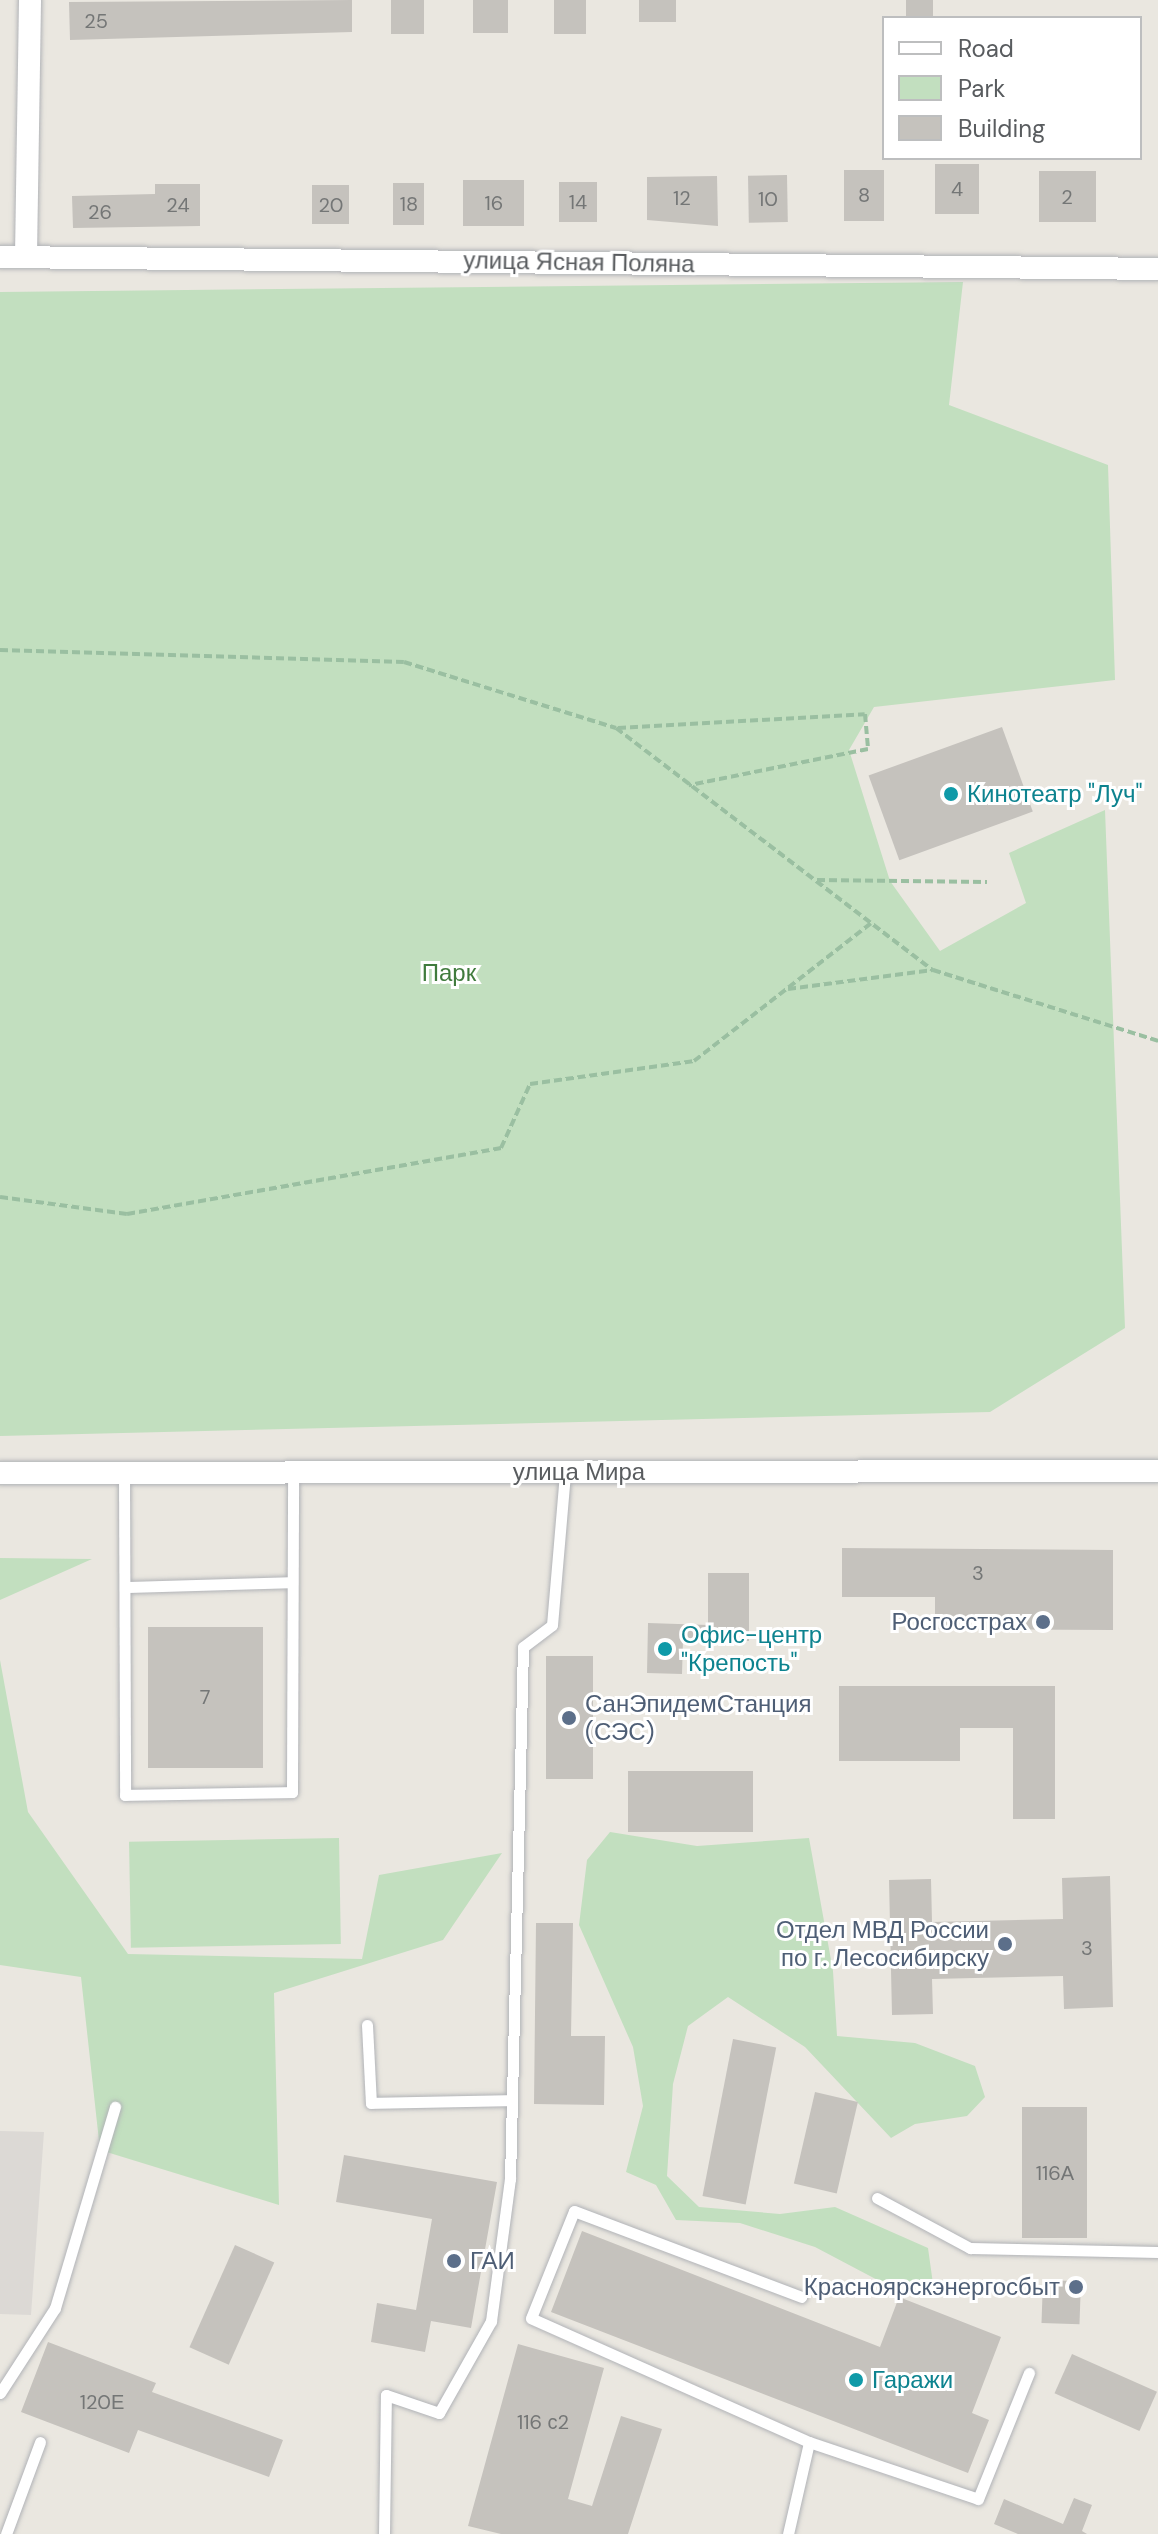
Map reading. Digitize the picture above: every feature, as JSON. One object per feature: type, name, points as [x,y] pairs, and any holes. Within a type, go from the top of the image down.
[{"type":"street","points":[[26,256],[30,0]]},
{"type":"street","name":"улица Ясная Поляна","points":[[0,257],[1158,269]]},
{"type":"street","name":"улица Мира","points":[[0,1473],[293,1475],[1158,1471]]},
{"type":"lane","points":[[384,2534],[386,2395],[439,2413],[491,2321],[512,2100],[523,1647],[552,1625],[565,1472]]},
{"type":"lane","points":[[124,1474],[125,1795],[292,1792],[293,1475]]},
{"type":"lane","points":[[125,1587],[292,1582]]},
{"type":"lane","points":[[367,2025],[371,2103],[512,2100]]},
{"type":"lane","points":[[0,2393],[55,2308],[115,2107]]},
{"type":"lane","points":[[877,2198],[970,2248],[1158,2252]]},
{"type":"lane","points":[[801,2297],[574,2211],[531,2318],[809,2442],[978,2499],[1029,2373]]},
{"type":"lane","points":[[6,2534],[40,2442]]},
{"type":"lane","points":[[788,2534],[809,2442]]},
{"type":"path","points":[[0,650],[404,662],[616,728],[865,714],[868,749],[689,785]]},
{"type":"path","points":[[616,728],[933,970],[1158,1041]]},
{"type":"path","points":[[815,880],[987,882]]},
{"type":"path","points":[[0,1197],[127,1214],[501,1148],[530,1084],[694,1061],[871,923]]},
{"type":"path","points":[[787,989],[933,970]]},
{"type":"shaded area","points":[[0,2131],[44,2132],[31,2315],[0,2314]]},
{"type":"green space","name":"Парк","points":[[963,282],[949,405],[1108,465],[1115,680],[874,707],[849,750],[890,881],[940,951],[1026,903],[1009,853],[1105,810],[1125,1328],[990,1412],[0,1436],[0,292]]},
{"type":"green space","points":[[0,1558],[92,1559],[0,1600]]},
{"type":"green space","points":[[0,1660],[28,1812],[128,1954],[362,1959],[379,1875],[502,1853],[443,1940],[274,1993],[279,2205],[100,2150],[81,1977],[0,1965]]},
{"type":"green space","points":[[610,1832],[697,1846],[809,1838],[833,1971],[837,2036],[915,2043],[975,2066],[985,2097],[967,2116],[915,2124],[891,2138],[805,2047],[728,1997],[688,2026],[673,2084],[667,2176],[699,2207],[780,2214],[835,2207],[928,2248],[934,2291],[887,2285],[815,2247],[740,2223],[676,2220],[656,2185],[626,2172],[643,2106],[633,2047],[579,1925],[587,1860]]},
{"type":"green space","points":[[339,1838],[341,1944],[131,1948],[129,1842]]},
{"type":"building","points":[[352,0],[352,32],[70,40],[69,2]]},
{"type":"building","points":[[391,0],[424,0],[424,34],[391,34]]},
{"type":"building","points":[[473,0],[508,0],[508,33],[473,33]]},
{"type":"building","points":[[554,0],[586,0],[586,34],[554,34]]},
{"type":"building","points":[[639,0],[676,0],[676,22],[639,22]]},
{"type":"building","points":[[906,0],[933,0],[933,16],[906,16]]},
{"type":"building","points":[[935,164],[979,164],[979,214],[935,214]]},
{"type":"building","points":[[844,170],[884,170],[884,221],[844,221]]},
{"type":"building","points":[[1039,171],[1096,171],[1096,222],[1039,222]]},
{"type":"building","points":[[787,175],[788,222],[749,223],[748,176]]},
{"type":"building","points":[[717,176],[718,226],[647,220],[647,177]]},
{"type":"building","points":[[463,180],[524,180],[524,226],[463,226]]},
{"type":"building","points":[[559,182],[597,182],[597,222],[559,222]]},
{"type":"building","points":[[393,183],[424,183],[424,225],[393,225]]},
{"type":"building","points":[[155,184],[200,184],[200,226],[73,228],[72,196],[155,194]]},
{"type":"building","points":[[312,185],[349,185],[349,224],[312,224]]},
{"type":"building","name":"Кинотеатр \"Луч\"","points":[[1002,727],[1033,812],[899,860],[869,776]]},
{"type":"building","points":[[842,1548],[1113,1550],[1113,1630],[935,1629],[935,1597],[842,1597]]},
{"type":"building","points":[[708,1573],[749,1573],[749,1641],[683,1640],[682,1674],[647,1673],[648,1623],[708,1625]]},
{"type":"building","points":[[148,1627],[263,1627],[263,1768],[148,1768]]},
{"type":"building","name":"СанЭпидемСтанция (СЭС)","points":[[546,1656],[593,1656],[593,1779],[546,1779]]},
{"type":"building","points":[[839,1686],[1055,1686],[1055,1819],[1013,1819],[1013,1728],[960,1728],[960,1761],[839,1761]]},
{"type":"building","points":[[628,1771],[753,1771],[753,1832],[628,1832]]},
{"type":"building","points":[[1110,1876],[1113,2007],[1064,2009],[1063,1976],[932,1979],[933,2014],[892,2015],[889,1880],[931,1879],[932,1922],[1063,1919],[1062,1878]]},
{"type":"building","points":[[536,1923],[573,1923],[571,2036],[605,2036],[604,2105],[534,2104]]},
{"type":"building","points":[[733,2039],[776,2047],[746,2204],[702,2196]]},
{"type":"building","points":[[815,2092],[858,2102],[837,2193],[794,2184]]},
{"type":"building","points":[[1022,2107],[1087,2107],[1087,2238],[1022,2238]]},
{"type":"building","name":"ГАИ","points":[[344,2155],[497,2182],[471,2328],[431,2321],[425,2352],[371,2342],[377,2303],[416,2310],[432,2219],[336,2202]]},
{"type":"building","name":"Гаражи","points":[[582,2231],[880,2347],[899,2297],[1001,2337],[972,2413],[989,2420],[968,2473],[551,2312]]},
{"type":"building","points":[[235,2245],[274,2262],[229,2365],[189,2347]]},
{"type":"building","points":[[1043,2280],[1081,2281],[1079,2324],[1041,2323]]},
{"type":"building","points":[[48,2342],[156,2383],[152,2392],[283,2440],[269,2477],[138,2430],[129,2453],[21,2412]]},
{"type":"building","points":[[518,2344],[604,2368],[568,2499],[592,2506],[621,2416],[662,2429],[628,2534],[501,2534],[468,2526]]},
{"type":"building","points":[[1072,2354],[1157,2392],[1139,2431],[1055,2393]]},
{"type":"building","points":[[1074,2498],[1092,2505],[1082,2531],[1087,2534],[1018,2534],[994,2524],[1004,2499],[1063,2524]]},
{"type":"place","name":"Кинотеатр \"Луч\"","points":[[951,794]]},
{"type":"place","name":"Росгосстрах","points":[[1043,1622]]},
{"type":"place","name":"Офис-центр \"Крепость\"","points":[[665,1649]]},
{"type":"place","name":"СанЭпидемСтанция (СЭС)","points":[[569,1718]]},
{"type":"place","name":"Отдел МВД России по г. Лесосибирску","points":[[1005,1944]]},
{"type":"place","name":"ГАИ","points":[[454,2261]]},
{"type":"place","name":"Красноярскэнергосбыт","points":[[1076,2287]]},
{"type":"place","name":"Гаражи","points":[[856,2380]]}]
